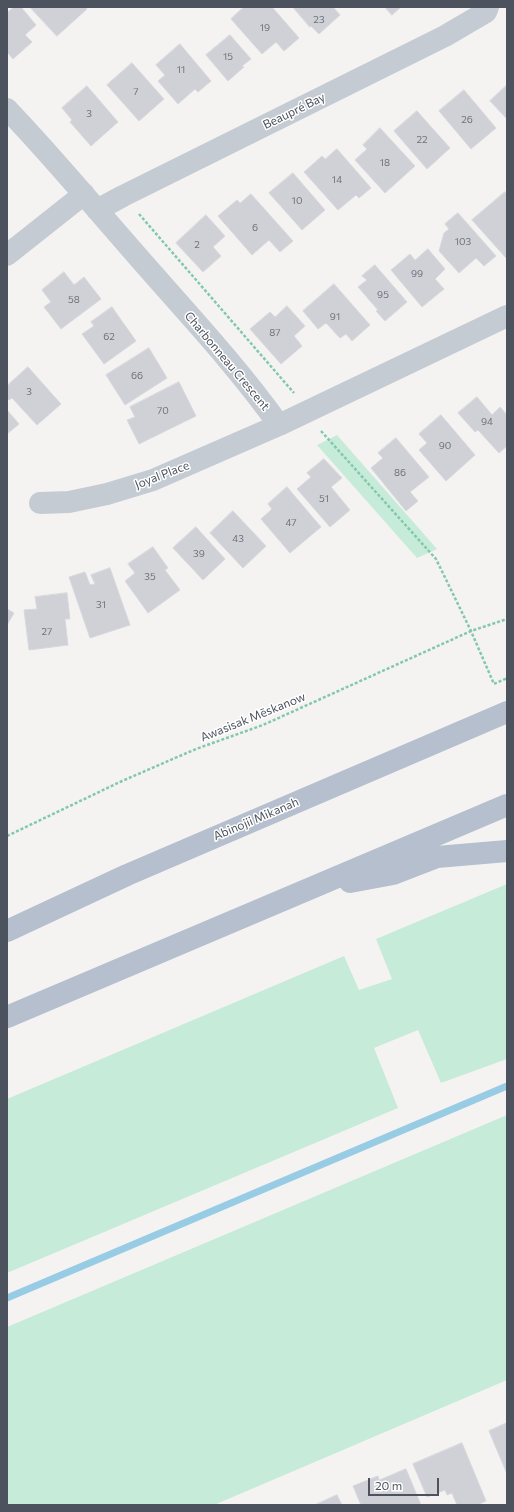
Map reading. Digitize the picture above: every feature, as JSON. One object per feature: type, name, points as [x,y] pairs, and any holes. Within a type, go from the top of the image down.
[{"type":"main road","name":"Abinojii Mikanah","points":[[7,931],[135,872],[507,712]]},
{"type":"main road","points":[[7,1017],[507,805]]},
{"type":"main road","points":[[305,891],[393,874],[437,857],[507,851]]},
{"type":"street","name":"Beaupré Bay","points":[[7,255],[91,202],[124,196],[445,36],[486,12],[488,7]]},
{"type":"street","name":"Charbonneau Crescent","points":[[7,109],[91,202],[256,392],[279,425]]},
{"type":"street","points":[[279,425],[507,316]]},
{"type":"street","name":"Joyal Place","points":[[40,503],[69,502],[107,494],[153,480],[279,425]]},
{"type":"path","points":[[124,196],[298,398],[305,413],[436,559],[471,631],[494,684],[507,678]]},
{"type":"path","name":"Awasisak Mēskanow","points":[[7,836],[122,782],[196,750],[263,725],[471,631],[507,619]]},
{"type":"green space","points":[[337,435],[437,549],[417,558],[317,445]]},
{"type":"green space","points":[[507,884],[507,1059],[441,1083],[418,1030],[374,1048],[398,1108],[7,1273],[7,1099],[344,956],[359,990],[392,979],[376,939]]},
{"type":"green space","points":[[507,1115],[507,1380],[214,1505],[7,1505],[7,1327]]},
{"type":"building","points":[[14,7],[21,7],[36,25],[25,35],[32,42],[13,59],[7,52],[7,13]]},
{"type":"building","points":[[30,7],[85,7],[87,9],[57,36]]},
{"type":"building","points":[[244,7],[272,7],[299,38],[284,51],[276,42],[262,54],[231,19]]},
{"type":"building","points":[[293,7],[333,7],[340,15],[319,34],[311,26],[310,27]]},
{"type":"building","points":[[385,7],[401,7],[392,15]]},
{"type":"building","points":[[230,35],[251,59],[228,81],[206,55]]},
{"type":"building","points":[[180,44],[211,81],[198,92],[195,89],[178,104],[158,81],[165,75],[156,65]]},
{"type":"building","points":[[132,63],[164,99],[139,121],[107,85]]},
{"type":"building","points":[[507,85],[507,119],[490,101]]},
{"type":"building","points":[[87,86],[118,122],[91,146],[70,122],[72,120],[62,108]]},
{"type":"building","points":[[464,90],[496,128],[471,149],[439,111]]},
{"type":"building","points":[[417,111],[450,148],[427,169],[394,131]]},
{"type":"building","points":[[380,128],[415,166],[385,193],[355,160],[367,149],[363,145]]},
{"type":"building","points":[[337,149],[371,188],[359,198],[356,195],[338,210],[304,172],[322,156],[325,159]]},
{"type":"building","points":[[293,173],[325,210],[302,230],[269,193]]},
{"type":"building","points":[[505,192],[507,194],[507,259],[472,220]]},
{"type":"building","points":[[251,194],[293,241],[280,252],[269,240],[252,255],[218,216],[237,200],[240,203]]},
{"type":"building","points":[[458,213],[496,256],[484,266],[476,258],[459,273],[439,251],[444,233],[449,229],[445,224]]},
{"type":"building","points":[[206,215],[225,236],[213,247],[221,256],[203,272],[176,243]]},
{"type":"building","points":[[428,249],[445,269],[435,279],[444,289],[422,307],[391,270],[410,254],[415,260]]},
{"type":"building","points":[[375,265],[407,302],[385,321],[376,311],[378,310],[358,287],[367,280],[362,276]]},
{"type":"building","points":[[64,272],[74,285],[84,277],[101,299],[61,329],[44,307],[51,302],[42,290]]},
{"type":"building","points":[[334,284],[370,325],[352,341],[346,334],[340,338],[326,323],[318,329],[303,311]]},
{"type":"building","points":[[287,306],[305,326],[294,336],[302,346],[281,364],[250,329],[270,312],[275,317]]},
{"type":"building","points":[[112,307],[136,341],[104,364],[82,334],[94,326],[91,322]]},
{"type":"building","points":[[149,348],[167,378],[125,405],[106,375]]},
{"type":"building","points":[[28,367],[61,404],[37,425],[12,398],[9,400],[7,398],[7,386]]},
{"type":"building","points":[[179,382],[196,416],[139,444],[127,420],[135,417],[130,407]]},
{"type":"building","points":[[477,397],[492,415],[500,407],[507,415],[507,446],[499,453],[478,430],[475,432],[458,413]]},
{"type":"building","points":[[7,410],[19,424],[7,434]]},
{"type":"building","points":[[441,415],[475,455],[446,481],[419,450],[427,443],[419,434]]},
{"type":"building","points":[[396,438],[429,477],[410,492],[418,501],[406,511],[371,468],[383,458],[378,453]]},
{"type":"building","points":[[324,459],[342,478],[331,487],[350,510],[330,527],[297,489],[311,477],[307,473]]},
{"type":"building","points":[[287,487],[321,527],[290,553],[261,519],[272,509],[268,504]]},
{"type":"building","points":[[233,511],[266,546],[243,568],[210,533]]},
{"type":"building","points":[[196,527],[225,559],[203,580],[173,548]]},
{"type":"building","points":[[153,547],[168,568],[165,570],[180,590],[148,613],[125,581],[135,573],[128,564]]},
{"type":"building","points":[[110,568],[130,625],[90,638],[69,577],[85,572],[90,585],[95,584],[91,575]]},
{"type":"building","points":[[67,593],[70,619],[65,619],[68,645],[29,650],[24,610],[37,609],[35,597]]},
{"type":"building","points":[[7,609],[14,613],[7,625]]},
{"type":"building","points":[[507,1423],[507,1474],[489,1431]]},
{"type":"building","points":[[462,1443],[486,1501],[477,1505],[457,1505],[452,1493],[447,1495],[445,1490],[427,1497],[413,1464]]},
{"type":"building","points":[[406,1469],[421,1505],[361,1505],[353,1486],[378,1476],[379,1480]]},
{"type":"building","points":[[337,1495],[342,1505],[315,1505]]},
{"type":"waterway","points":[[7,1298],[507,1086]]}]
